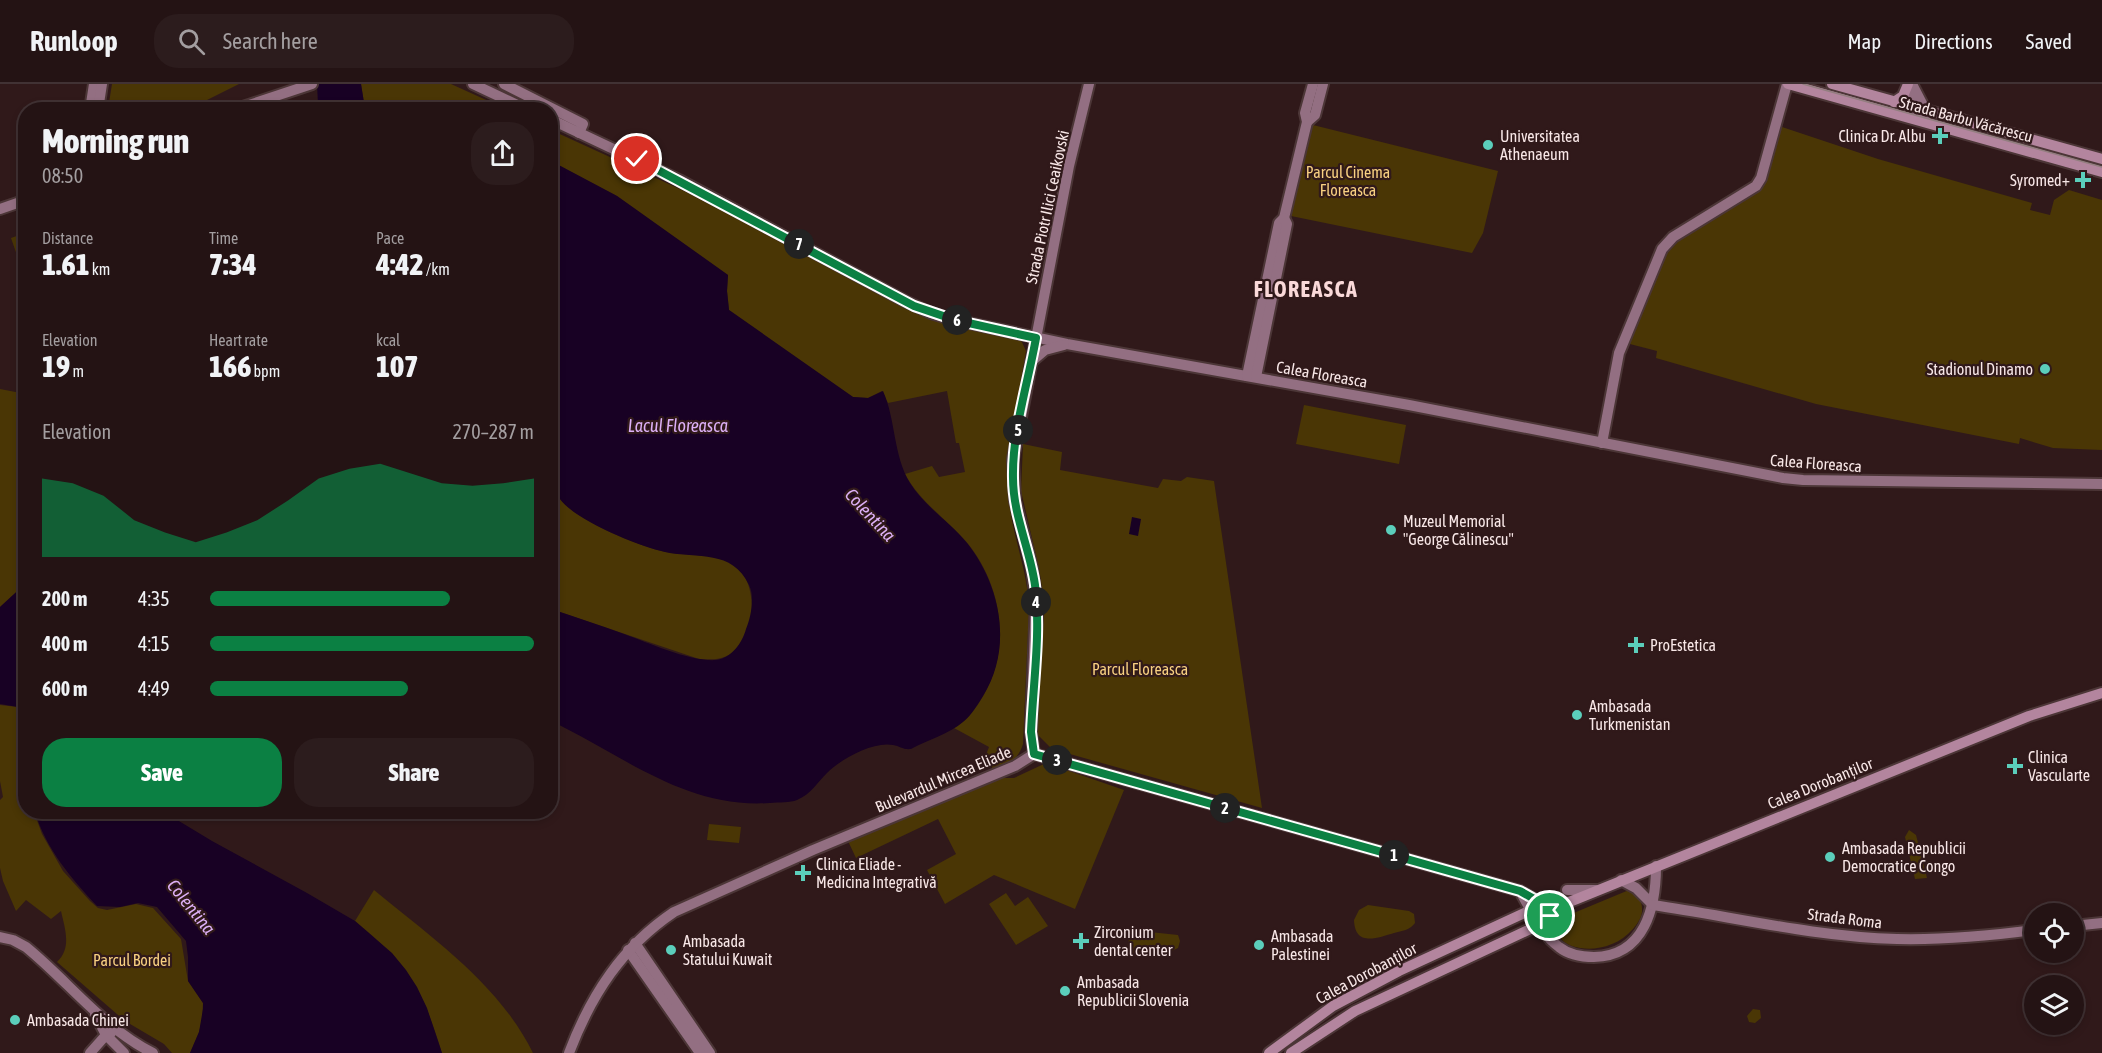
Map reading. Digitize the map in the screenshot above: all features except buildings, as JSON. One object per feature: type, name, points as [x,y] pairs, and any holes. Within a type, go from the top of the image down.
[{"type":"main road","name":"Strada Barbu Văcărescu","points":[[1788,84],[2102,159]]},
{"type":"main road","name":"Strada Barbu Văcărescu","points":[[1832,84],[1914,107]]},
{"type":"main road","points":[[1894,102],[1903,96],[1910,84]]},
{"type":"main road","name":"Strada Barbu Văcărescu","points":[[1925,117],[2102,172]]},
{"type":"main road","name":"Calea Dorobanților","points":[[1269,1053],[1344,1000],[1425,958],[1531,910],[1552,909],[2029,716],[2102,693]]},
{"type":"main road","name":"Calea Dorobanților","points":[[1291,1053],[1355,1011],[1539,925],[1552,909]]},
{"type":"street","points":[[91,102],[94,84]]},
{"type":"street","points":[[99,102],[102,84]]},
{"type":"street","points":[[258,102],[311,84]]},
{"type":"street","points":[[473,84],[511,102]]},
{"type":"street","name":"Calea Floreasca","points":[[504,84],[535,102]]},
{"type":"street","name":"Strada Piotr Ilici Ceaikovski","points":[[1036,338],[1069,166],[1089,84]]},
{"type":"street","points":[[1252,376],[1287,224],[1284,218],[1307,122],[1305,113],[1313,84]]},
{"type":"street","points":[[1307,122],[1315,115],[1323,84]]},
{"type":"street","points":[[1602,443],[1619,353],[1664,246],[1673,237],[1756,186],[1761,178],[1788,84]]},
{"type":"street","points":[[1910,84],[1925,117]]},
{"type":"street","points":[[1910,84],[1914,107],[1925,117]]},
{"type":"street","name":"Calea Floreasca","points":[[558,115],[914,306],[955,320],[1067,344],[1409,405],[1747,472],[1803,480],[2102,484]]},
{"type":"street","name":"Calea Floreasca","points":[[558,121],[578,127]]},
{"type":"street","points":[[0,209],[18,203]]},
{"type":"street","name":"Bulevardul Mircea Eliade","points":[[569,1053],[590,1003],[609,974],[658,922],[693,902],[1015,766],[1034,754],[1031,732],[1036,626],[1035,594],[1029,557],[1015,501],[1013,477],[1015,448],[1036,338]]},
{"type":"street","points":[[1031,362],[1045,351],[1067,344]]},
{"type":"street","points":[[1034,754],[1520,891],[1552,909],[1548,926],[1551,940]]},
{"type":"street","points":[[1520,891],[1539,925],[1551,940],[1566,952],[1578,956],[1600,957],[1625,948],[1645,925],[1653,905],[1656,866]]},
{"type":"street","points":[[1621,880],[1636,888],[1653,905]]},
{"type":"street","points":[[1566,890],[1596,890]]},
{"type":"street","points":[[1518,916],[1521,902],[1520,891]]},
{"type":"street","name":"Strada Roma","points":[[1653,905],[1875,937],[1911,939],[2024,931]]},
{"type":"street","points":[[2084,925],[2102,923]]},
{"type":"street","points":[[0,937],[13,940],[26,948],[94,1011],[124,1053]]},
{"type":"street","points":[[632,947],[700,1053]]},
{"type":"street","points":[[632,947],[710,1053]]},
{"type":"street","points":[[90,1053],[110,1033]]},
{"type":"street","points":[[110,1033],[153,1053]]},
{"type":"green space","points":[[112,84],[239,84],[203,102],[109,102]]},
{"type":"green space","points":[[361,84],[451,84],[491,102],[364,102]]},
{"type":"green space","name":"Parcul Cinema Floreasca","points":[[1313,125],[1498,171],[1483,233],[1472,253],[1291,216]]},
{"type":"green space","points":[[1782,127],[1878,159],[2032,203],[2030,210],[2050,215],[2054,200],[2069,190],[2102,200],[2102,450],[2053,448],[2020,438],[2019,444],[1816,404],[1656,358],[1657,351],[1626,343],[1662,259],[1683,236],[1755,193]]},
{"type":"green space","points":[[558,133],[684,191],[930,320],[1021,340],[1026,351],[1007,471],[1012,521],[1025,575],[1029,608],[1023,744],[1015,758],[1008,764],[994,772],[986,755],[989,747],[954,728],[962,723],[980,702],[995,668],[1000,633],[999,616],[990,581],[972,549],[924,500],[905,474],[932,466],[939,477],[965,472],[959,443],[956,443],[947,391],[888,403],[882,391],[868,398],[853,397],[729,310],[728,275],[617,196],[558,165]]},
{"type":"green space","points":[[18,236],[18,258],[11,238]]},
{"type":"green space","points":[[0,389],[18,392],[18,590],[0,607]]},
{"type":"green space","points":[[1304,405],[1406,425],[1399,464],[1296,444]]},
{"type":"green space","name":"Parcul Floreasca","points":[[1023,444],[1062,452],[1060,470],[1158,488],[1163,479],[1181,481],[1187,477],[1214,481],[1262,808],[1052,749],[1037,734],[1044,616],[1043,594],[1021,491]]},
{"type":"green space","points":[[558,495],[568,507],[580,516],[641,545],[666,552],[723,559],[739,569],[750,589],[752,600],[746,635],[736,649],[727,656],[699,659],[558,611]]},
{"type":"green space","name":"Parcul Bordei","points":[[0,705],[18,707],[18,819],[37,819],[42,834],[63,871],[98,908],[107,910],[136,904],[153,908],[181,939],[188,981],[203,1003],[199,1032],[190,1053],[172,1053],[164,1044],[125,1021],[57,962],[65,951],[66,944],[61,911],[51,919],[26,900],[16,911],[0,868],[0,800],[3,797],[0,781]]},
{"type":"green space","points":[[1046,763],[1124,790],[1075,909],[994,875],[945,904],[927,870],[956,854],[938,819],[856,858],[848,841],[996,778],[1014,778]]},
{"type":"green space","points":[[709,824],[741,827],[739,843],[707,840]]},
{"type":"green space","points":[[1909,830],[1916,835],[1927,878],[1915,879],[1905,837]]},
{"type":"green space","points":[[374,890],[441,944],[483,984],[519,1028],[533,1053],[442,1053],[420,994],[411,979],[388,951],[355,921]]},
{"type":"green space","points":[[1629,890],[1640,900],[1642,914],[1633,929],[1620,940],[1590,949],[1566,943],[1559,936],[1558,927],[1564,917]]},
{"type":"green space","points":[[1006,893],[1015,906],[1028,897],[1048,926],[1016,945],[989,904]]},
{"type":"green space","points":[[1368,905],[1409,911],[1414,914],[1415,923],[1406,930],[1381,937],[1363,937],[1355,929],[1354,920],[1359,910]]},
{"type":"green space","points":[[1150,932],[1178,935],[1180,941],[1178,948],[1155,956],[1131,954],[1128,944],[1132,935]]},
{"type":"green space","points":[[1753,1009],[1760,1010],[1761,1018],[1755,1023],[1749,1022],[1747,1016]]},
{"type":"water","points":[[317,84],[361,84],[364,102],[318,102]]},
{"type":"water","name":"Lacul Floreasca","points":[[558,165],[617,196],[728,275],[729,310],[853,397],[868,398],[883,391],[900,461],[910,483],[916,492],[967,543],[988,578],[999,618],[1000,638],[998,658],[992,677],[974,710],[957,726],[911,749],[885,744],[867,748],[833,768],[810,791],[797,800],[739,803],[710,798],[682,789],[558,725],[558,611],[682,655],[716,660],[731,653],[744,634],[751,613],[752,601],[749,585],[742,574],[724,561],[665,552],[640,544],[593,524],[560,499],[558,495]]},
{"type":"water","points":[[1132,517],[1141,519],[1138,536],[1129,534]]},
{"type":"water","points":[[18,590],[18,707],[0,704],[0,607]]},
{"type":"water","name":"Colentina","points":[[38,819],[176,819],[307,893],[355,921],[392,953],[417,987],[427,1008],[442,1053],[190,1053],[199,1032],[203,1003],[188,981],[186,941],[157,907],[138,903],[120,907],[97,906],[69,874],[53,851]]},
{"type":"tram line","points":[[1803,84],[2102,167]]},
{"type":"place","name":"Clinica Dr. Albu","points":[[1940,136]]},
{"type":"place","name":"Universitatea Athenaeum","points":[[1488,145]]},
{"type":"place","name":"Syromed+","points":[[2083,180]]},
{"type":"place","name":"Stadionul Dinamo","points":[[2045,369]]},
{"type":"place","name":"Muzeul Memorial \"George Călinescu\"","points":[[1391,530]]},
{"type":"place","name":"ProEstetica","points":[[1636,645]]},
{"type":"place","name":"Ambasada Turkmenistan","points":[[1577,715]]},
{"type":"place","name":"Clinica Vascularte","points":[[2015,766]]},
{"type":"place","name":"Ambasada Republicii Democratice Congo","points":[[1830,857]]},
{"type":"place","name":"Clinica Eliade - Medicina Integrativă","points":[[803,873]]},
{"type":"place","name":"Zirconium dental center","points":[[1081,941]]},
{"type":"place","name":"Ambasada Palestinei","points":[[1259,945]]},
{"type":"place","name":"Ambasada Statului Kuwait","points":[[671,950]]},
{"type":"place","name":"Ambasada Republicii Slovenia","points":[[1065,991]]},
{"type":"place","name":"Ambasada Chinei","points":[[15,1020]]},
{"type":"district","name":"FLOREASCA","points":[[1306,289]]},
{"type":"route","points":[[637,159],[914,306],[955,320],[1036,338],[1015,448],[1013,477],[1015,501],[1029,557],[1035,594],[1031,732],[1034,754],[1520,891],[1552,909],[1550,916]]}]
